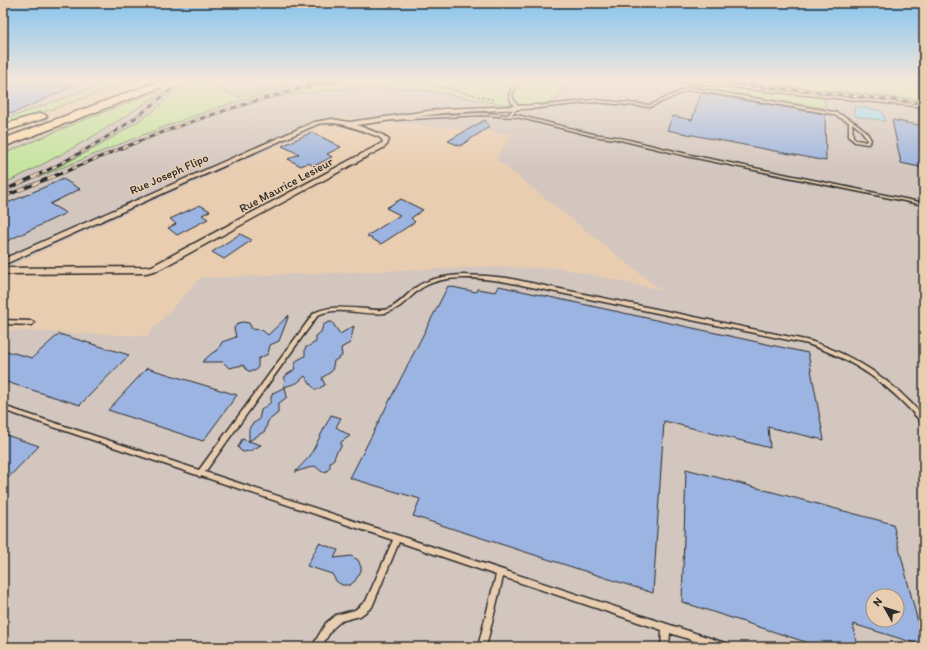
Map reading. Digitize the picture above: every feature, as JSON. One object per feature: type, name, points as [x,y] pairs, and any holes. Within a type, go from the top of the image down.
[{"type":"highway","points":[[3,135],[70,110]]},
{"type":"highway","points":[[3,143],[91,110]]},
{"type":"highway","points":[[3,150],[99,110]]},
{"type":"highway","points":[[3,129],[53,112]]},
{"type":"street","points":[[348,124],[455,110]]},
{"type":"street","name":"Rue Joseph Flipo","points":[[3,262],[312,124],[331,120],[348,124]]},
{"type":"street","name":"Rue Maurice Lesieur","points":[[3,271],[146,270],[157,267],[386,144],[386,140],[383,138],[348,124]]},
{"type":"lane","points":[[509,115],[513,110]]},
{"type":"lane","points":[[822,110],[838,115],[856,124],[868,137],[869,140],[867,143],[856,141],[851,137],[850,122]]},
{"type":"lane","points":[[379,119],[434,118],[481,114],[509,115],[593,135],[616,138],[691,156],[924,204]]},
{"type":"lane","points":[[200,474],[316,314],[325,310],[378,312],[388,310],[396,306],[432,280],[462,277],[491,277],[507,280],[798,339],[816,344],[858,364],[888,384],[924,421]]},
{"type":"lane","points":[[3,322],[32,323]]},
{"type":"lane","points":[[3,408],[725,647]]},
{"type":"lane","points":[[316,647],[328,626],[338,618],[357,613],[369,604],[397,539]]},
{"type":"lane","points":[[482,647],[500,573]]},
{"type":"lane","points":[[665,647],[666,628]]},
{"type":"shaded area","points":[[3,110],[30,110],[3,120]]},
{"type":"shaded area","points":[[107,110],[924,110],[924,647],[3,647],[3,330],[147,336],[200,278],[487,267],[560,268],[661,290],[496,159],[512,134],[341,117],[3,269],[3,150]]},
{"type":"green space","points":[[30,110],[48,110],[3,126],[3,120]]},
{"type":"green space","points":[[109,110],[134,110],[64,153],[3,184],[3,154]]},
{"type":"green space","points":[[154,110],[210,110],[176,122],[39,177],[99,146]]},
{"type":"water","points":[[854,110],[878,110],[882,111],[885,121],[855,116]]},
{"type":"building","points":[[3,110],[20,110],[14,113],[10,112],[3,115]]},
{"type":"building","points":[[695,110],[803,110],[825,114],[826,161],[667,130],[673,116],[692,120]]},
{"type":"building","points":[[485,120],[489,127],[460,146],[448,141]]},
{"type":"building","points":[[892,120],[924,126],[924,168],[901,163]]},
{"type":"building","points":[[312,132],[341,147],[327,154],[332,157],[314,166],[308,163],[301,166],[288,159],[299,154],[282,146]]},
{"type":"building","points":[[63,179],[80,189],[50,204],[66,213],[3,243],[3,205]]},
{"type":"building","points":[[401,199],[423,210],[411,218],[415,222],[381,244],[367,236],[400,215],[386,208]]},
{"type":"building","points":[[200,205],[210,211],[202,215],[208,219],[177,235],[168,228],[176,224],[170,219]]},
{"type":"building","points":[[240,234],[252,240],[224,259],[212,252]]},
{"type":"building","points":[[448,286],[476,292],[477,289],[496,292],[499,286],[808,353],[824,440],[768,427],[770,448],[664,421],[653,593],[413,516],[420,499],[350,478]]},
{"type":"building","points":[[289,315],[279,341],[270,345],[268,354],[258,359],[258,367],[255,371],[248,371],[243,365],[229,368],[223,362],[202,362],[218,350],[222,342],[236,337],[234,328],[238,323],[249,323],[252,329],[262,330],[268,335]]},
{"type":"building","points":[[332,322],[340,334],[354,326],[350,343],[341,348],[342,356],[334,361],[332,371],[322,378],[325,385],[316,390],[305,376],[297,383],[284,387],[285,376],[294,370],[296,361],[305,356],[305,348],[316,342],[316,336],[321,332],[323,325]]},
{"type":"building","points":[[59,334],[129,355],[80,405],[3,381],[3,350],[32,358]]},
{"type":"building","points":[[147,368],[237,395],[203,441],[108,410]]},
{"type":"building","points":[[285,387],[287,397],[278,404],[278,413],[268,421],[265,431],[249,441],[249,429],[252,424],[259,420],[261,410],[271,402],[273,393]]},
{"type":"building","points":[[331,415],[341,418],[336,427],[350,436],[341,442],[341,447],[336,453],[334,459],[330,462],[330,467],[327,471],[322,472],[315,466],[295,472],[310,456]]},
{"type":"building","points":[[3,434],[39,446],[3,483]]},
{"type":"building","points":[[242,439],[261,445],[250,451],[243,452],[238,447]]},
{"type":"building","points":[[686,469],[893,524],[924,646],[866,628],[905,628],[905,588],[865,588],[865,628],[853,624],[857,647],[821,647],[682,602]]},
{"type":"building","points":[[319,543],[338,550],[334,558],[351,556],[358,560],[361,571],[355,581],[350,585],[342,585],[336,581],[332,574],[307,566]]},
{"type":"railway","points":[[43,172],[94,145],[145,110]]},
{"type":"railway","points":[[62,173],[163,132],[224,110]]},
{"type":"railway","points":[[3,191],[43,172]]},
{"type":"railway","points":[[3,197],[64,172]]}]
